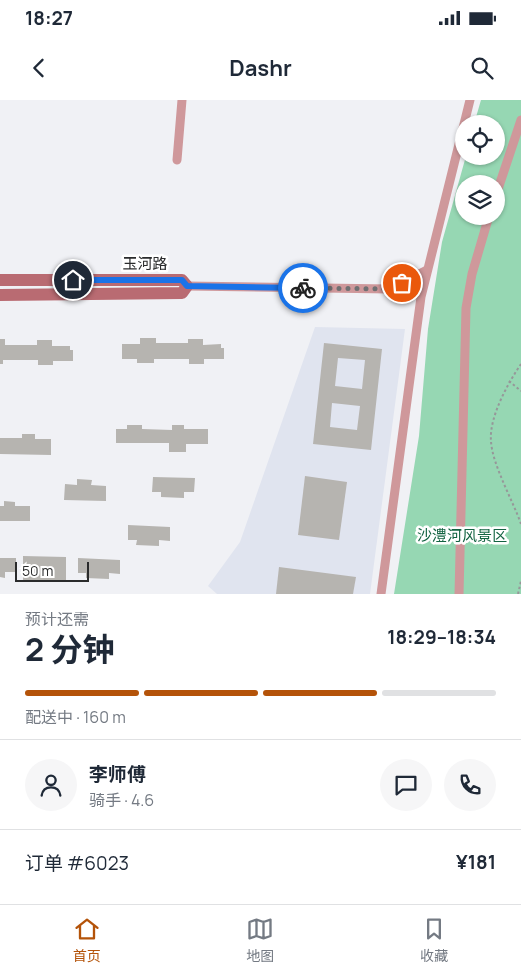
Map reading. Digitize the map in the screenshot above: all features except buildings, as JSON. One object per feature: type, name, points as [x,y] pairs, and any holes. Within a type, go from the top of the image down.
[{"type":"street","points":[[177,160],[182,100]]},
{"type":"street","points":[[381,594],[427,270],[470,100]]},
{"type":"street","points":[[503,175],[521,120]]},
{"type":"street","points":[[459,594],[466,308],[472,274],[486,225]]},
{"type":"street","points":[[187,286],[390,289],[427,270]]},
{"type":"street","name":"玉河路","points":[[0,280],[182,280],[187,286],[182,293],[0,295]]},
{"type":"path","points":[[521,364],[509,381],[494,422],[490,440],[494,457],[521,524]]},
{"type":"path","points":[[509,381],[521,391]]},
{"type":"path","points":[[518,594],[521,581]]},
{"type":"shaded area","points":[[315,327],[405,329],[370,594],[217,594],[208,586],[240,542]]},
{"type":"green space","name":"沙澧河风景区","points":[[481,100],[521,100],[521,594],[394,594],[419,436],[428,329],[442,242],[455,195],[455,225],[505,225],[505,175],[461,175],[463,165],[505,165],[505,115],[477,115]]},
{"type":"way so far","points":[[303,288],[390,289],[402,283]]},
{"type":"route","points":[[73,280],[182,280],[187,286],[303,288]]}]
